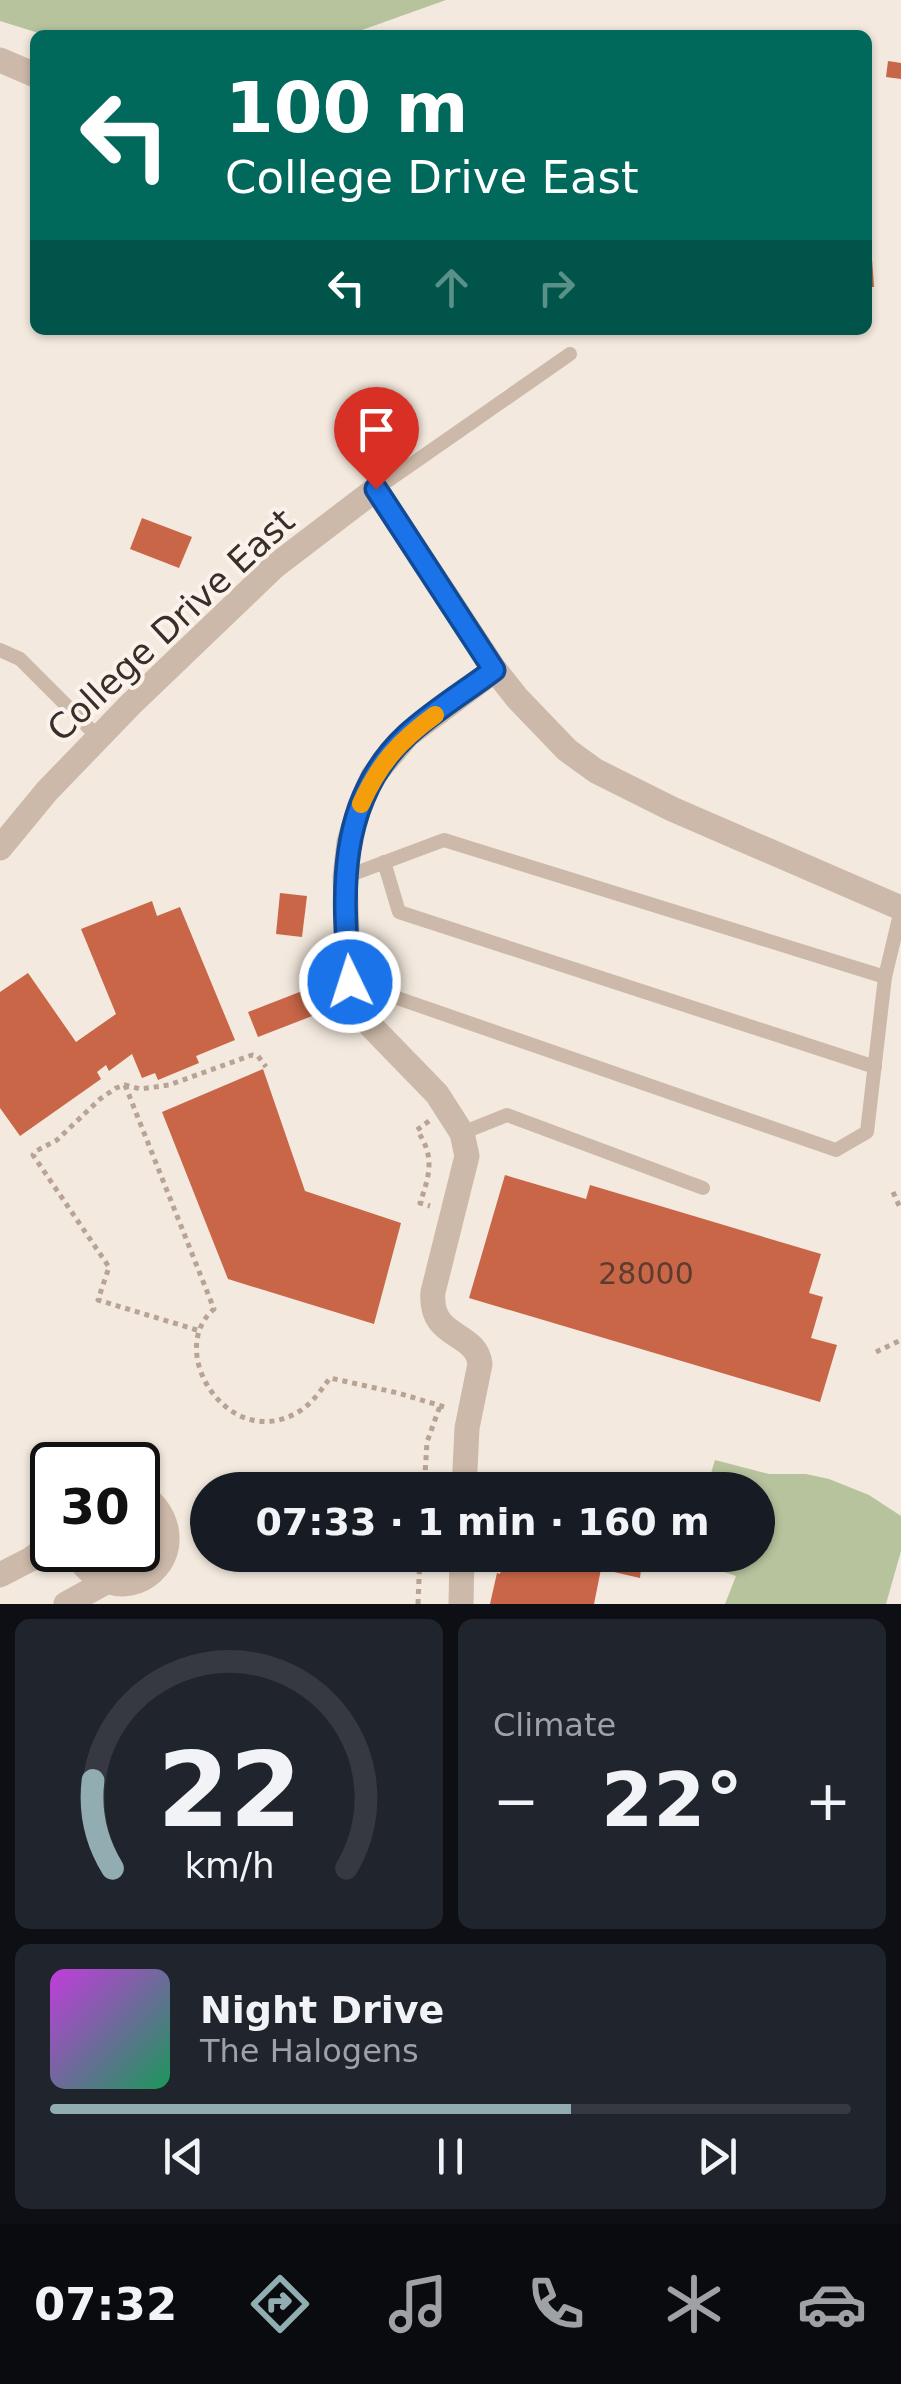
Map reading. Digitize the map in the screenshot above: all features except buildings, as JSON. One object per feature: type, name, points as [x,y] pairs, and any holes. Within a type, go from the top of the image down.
[{"type":"street","points":[[0,60],[30,73]]},
{"type":"street","points":[[376,489],[494,670],[567,750],[596,771],[672,809],[901,909]]},
{"type":"street","name":"College Drive East","points":[[0,848],[47,791],[131,704],[275,566],[376,489]]},
{"type":"street","points":[[465,1472],[467,1428],[479,1354],[446,1328],[432,1306],[467,1156],[462,1133],[437,1094],[370,1025],[357,1004],[350,982],[345,877],[349,842],[373,776],[408,734],[494,670]]},
{"type":"street","points":[[160,1512],[167,1530],[167,1546],[160,1562]]},
{"type":"street","points":[[0,1576],[30,1560]]},
{"type":"street","points":[[90,1572],[106,1582],[123,1584],[152,1572]]},
{"type":"street","points":[[461,1604],[462,1572]]},
{"type":"street","points":[[66,1604],[106,1582]]},
{"type":"lane","points":[[376,489],[570,354]]},
{"type":"lane","points":[[0,650],[20,659],[99,738]]},
{"type":"lane","points":[[345,877],[444,840],[885,977]]},
{"type":"lane","points":[[384,862],[399,912],[875,1067]]},
{"type":"lane","points":[[350,982],[836,1150],[867,1132],[885,977],[901,909]]},
{"type":"lane","points":[[462,1133],[508,1116],[704,1188]]},
{"type":"path","points":[[197,1330],[98,1300],[109,1267],[33,1155],[57,1140],[100,1099],[124,1085],[152,1089],[169,1086],[252,1055],[258,1056],[266,1067]]},
{"type":"path","points":[[124,1085],[214,1309],[197,1330],[205,1382],[219,1402],[231,1412],[260,1422],[282,1419],[299,1412],[330,1378],[398,1392],[451,1409]]},
{"type":"path","points":[[434,1117],[416,1130],[426,1143],[430,1158],[430,1172],[420,1203],[452,1213]]},
{"type":"path","points":[[893,1192],[901,1210]]},
{"type":"path","points":[[876,1352],[901,1340]]},
{"type":"path","points":[[426,1472],[428,1442],[440,1406]]},
{"type":"path","points":[[418,1604],[419,1572]]},
{"type":"green space","points":[[0,0],[446,0],[362,30],[30,30],[0,21]]},
{"type":"green space","points":[[715,1460],[761,1472],[711,1472]]},
{"type":"green space","points":[[775,1474],[829,1479],[869,1495],[901,1516],[901,1551],[886,1604],[725,1604],[736,1576],[724,1572],[775,1572]]},
{"type":"slow traffic","points":[[361,804],[373,776],[390,754],[408,734],[435,715]]},
{"type":"route","points":[[350,982],[345,877],[349,842],[373,776],[408,734],[494,670],[376,489]]}]
